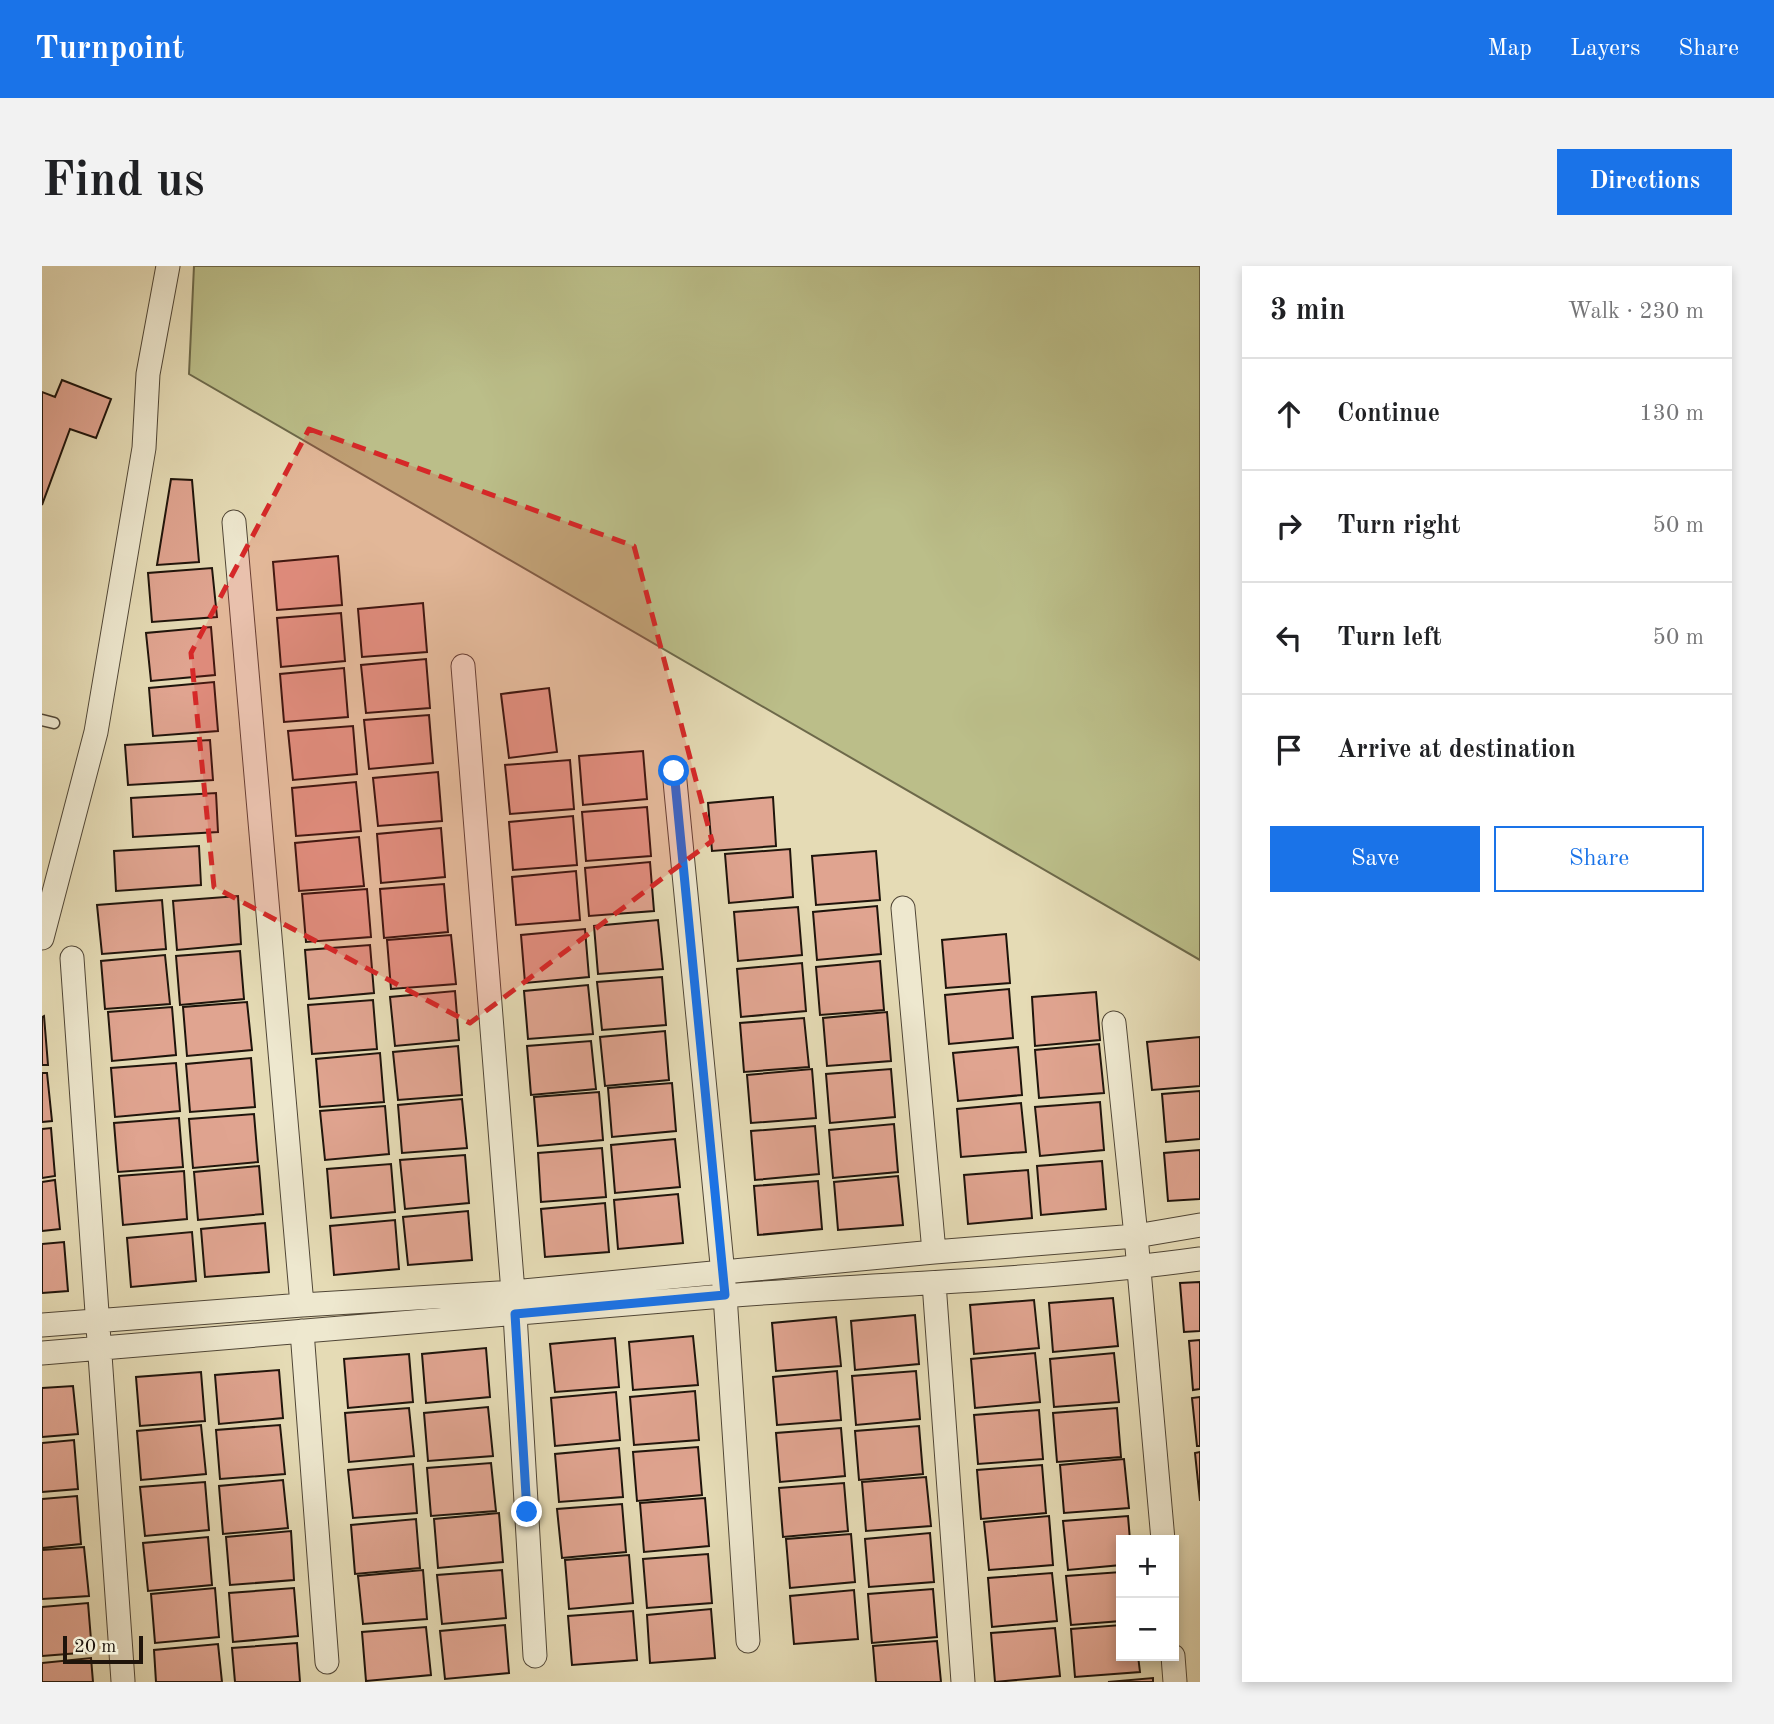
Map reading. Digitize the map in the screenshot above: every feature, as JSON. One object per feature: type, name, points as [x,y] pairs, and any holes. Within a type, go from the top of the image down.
[{"type":"street","points":[[42,938],[100,707],[144,448],[148,374],[168,266]]},
{"type":"street","points":[[234,522],[302,1305]]},
{"type":"street","points":[[463,666],[514,1303],[535,1656]]},
{"type":"street","points":[[674,771],[723,1284],[748,1641]]},
{"type":"street","points":[[903,908],[934,1252]]},
{"type":"street","points":[[72,958],[123,1681]]},
{"type":"street","points":[[1114,1023],[1163,1535]]},
{"type":"street","points":[[42,1353],[302,1331],[514,1303],[723,1284],[934,1252],[1136,1236],[1200,1225]]},
{"type":"street","points":[[723,1284],[934,1283],[1139,1268],[1200,1259]]},
{"type":"street","points":[[934,1283],[963,1682]]},
{"type":"street","points":[[42,1325],[302,1305],[514,1303]]},
{"type":"street","points":[[302,1331],[327,1661]]},
{"type":"street","points":[[1173,1661],[1175,1682]]},
{"type":"lane","points":[[42,720],[54,723]]},
{"type":"highlighted area","points":[[309,429],[634,546],[712,841],[470,1023],[214,887],[191,653]]},
{"type":"green space","points":[[194,266],[1200,266],[1200,960],[189,374]]},
{"type":"building","points":[[62,380],[111,399],[96,438],[70,429],[42,505],[42,392],[55,397]]},
{"type":"building","points":[[171,479],[192,480],[199,562],[157,565]]},
{"type":"building","points":[[338,556],[342,605],[277,610],[273,562]]},
{"type":"building","points":[[212,568],[217,617],[152,622],[148,573]]},
{"type":"building","points":[[423,603],[427,652],[362,657],[358,609]]},
{"type":"building","points":[[341,613],[345,661],[281,667],[277,618]]},
{"type":"building","points":[[211,627],[215,675],[151,681],[146,633]]},
{"type":"building","points":[[426,659],[430,708],[366,713],[361,665]]},
{"type":"building","points":[[344,668],[348,717],[284,722],[280,674]]},
{"type":"building","points":[[214,682],[218,731],[153,736],[149,688]]},
{"type":"building","points":[[549,688],[557,752],[509,758],[501,694]]},
{"type":"building","points":[[429,715],[433,763],[369,769],[364,720]]},
{"type":"building","points":[[353,726],[357,774],[293,780],[288,731]]},
{"type":"building","points":[[210,740],[213,780],[128,785],[125,745]]},
{"type":"building","points":[[643,751],[647,799],[583,805],[579,756]]},
{"type":"building","points":[[570,760],[574,809],[510,814],[505,765]]},
{"type":"building","points":[[438,772],[442,821],[378,826],[373,778]]},
{"type":"building","points":[[356,782],[361,831],[296,836],[292,788]]},
{"type":"building","points":[[216,793],[218,832],[133,837],[131,798]]},
{"type":"building","points":[[773,797],[776,846],[712,851],[708,803]]},
{"type":"building","points":[[647,807],[651,856],[586,861],[582,812]]},
{"type":"building","points":[[573,816],[577,865],[513,870],[509,822]]},
{"type":"building","points":[[441,828],[445,877],[381,883],[377,834]]},
{"type":"building","points":[[359,837],[364,886],[299,891],[295,843]]},
{"type":"building","points":[[199,846],[201,885],[116,891],[114,851]]},
{"type":"building","points":[[790,849],[793,897],[729,903],[725,854]]},
{"type":"building","points":[[876,851],[880,900],[816,905],[812,856]]},
{"type":"building","points":[[650,862],[654,911],[589,916],[585,868]]},
{"type":"building","points":[[576,871],[580,920],[516,925],[512,877]]},
{"type":"building","points":[[444,884],[448,932],[384,938],[380,889]]},
{"type":"building","points":[[367,889],[371,937],[306,942],[302,894]]},
{"type":"building","points":[[238,896],[241,944],[177,950],[173,901]]},
{"type":"building","points":[[162,900],[166,949],[102,954],[97,905]]},
{"type":"building","points":[[877,906],[881,954],[817,960],[813,912]]},
{"type":"building","points":[[798,907],[802,955],[738,961],[734,912]]},
{"type":"building","points":[[658,920],[663,969],[598,974],[594,926]]},
{"type":"building","points":[[585,929],[589,977],[525,983],[521,935]]},
{"type":"building","points":[[1006,934],[1010,983],[946,988],[942,940]]},
{"type":"building","points":[[451,935],[456,984],[391,989],[387,940]]},
{"type":"building","points":[[370,945],[374,993],[309,999],[305,950]]},
{"type":"building","points":[[240,951],[244,999],[180,1005],[176,956]]},
{"type":"building","points":[[165,955],[170,1004],[105,1009],[101,961]]},
{"type":"building","points":[[880,961],[884,1010],[820,1015],[816,967]]},
{"type":"building","points":[[802,963],[806,1011],[741,1017],[737,969]]},
{"type":"building","points":[[662,977],[666,1025],[602,1030],[597,982]]},
{"type":"building","points":[[588,985],[593,1034],[528,1039],[524,991]]},
{"type":"building","points":[[1009,989],[1013,1038],[949,1044],[945,995]]},
{"type":"building","points":[[455,991],[459,1040],[395,1046],[390,997]]},
{"type":"building","points":[[1096,992],[1100,1040],[1035,1046],[1032,997]]},
{"type":"building","points":[[373,1000],[377,1049],[312,1054],[308,1005]]},
{"type":"building","points":[[247,1002],[252,1050],[187,1056],[183,1007]]},
{"type":"building","points":[[172,1007],[176,1055],[112,1061],[108,1012]]},
{"type":"building","points":[[887,1012],[891,1061],[827,1066],[823,1018]]},
{"type":"building","points":[[44,1016],[48,1065],[42,1065]]},
{"type":"building","points":[[804,1018],[809,1067],[744,1072],[740,1023]]},
{"type":"building","points":[[665,1031],[669,1080],[605,1086],[600,1037]]},
{"type":"building","points":[[1200,1037],[1200,1086],[1152,1090],[1147,1042]]},
{"type":"building","points":[[591,1041],[596,1089],[531,1095],[527,1046]]},
{"type":"building","points":[[1099,1044],[1104,1093],[1039,1098],[1035,1050]]},
{"type":"building","points":[[458,1046],[462,1095],[398,1100],[393,1052]]},
{"type":"building","points":[[1018,1047],[1022,1095],[958,1101],[953,1053]]},
{"type":"building","points":[[380,1053],[384,1102],[320,1107],[316,1059]]},
{"type":"building","points":[[251,1058],[255,1107],[190,1112],[186,1064]]},
{"type":"building","points":[[176,1063],[180,1111],[115,1117],[111,1068]]},
{"type":"building","points":[[812,1069],[816,1118],[751,1123],[747,1075]]},
{"type":"building","points":[[891,1069],[895,1117],[830,1123],[826,1074]]},
{"type":"building","points":[[42,1073],[47,1073],[52,1121],[42,1122]]},
{"type":"building","points":[[672,1083],[676,1131],[612,1137],[608,1088]]},
{"type":"building","points":[[1200,1091],[1200,1139],[1166,1142],[1162,1094]]},
{"type":"building","points":[[599,1092],[603,1140],[538,1146],[534,1097]]},
{"type":"building","points":[[462,1099],[467,1148],[402,1153],[398,1105]]},
{"type":"building","points":[[1100,1102],[1104,1150],[1040,1156],[1035,1107]]},
{"type":"building","points":[[1021,1103],[1026,1152],[961,1157],[957,1109]]},
{"type":"building","points":[[385,1106],[389,1154],[325,1160],[320,1111]]},
{"type":"building","points":[[254,1114],[258,1162],[193,1168],[189,1119]]},
{"type":"building","points":[[179,1118],[183,1167],[118,1172],[114,1123]]},
{"type":"building","points":[[894,1124],[898,1172],[833,1178],[829,1130]]},
{"type":"building","points":[[815,1126],[819,1174],[755,1180],[751,1131]]},
{"type":"building","points":[[51,1128],[55,1176],[42,1178],[42,1129]]},
{"type":"building","points":[[675,1139],[680,1187],[615,1193],[611,1145]]},
{"type":"building","points":[[602,1148],[606,1197],[541,1202],[538,1153]]},
{"type":"building","points":[[1200,1150],[1200,1199],[1168,1201],[1164,1153]]},
{"type":"building","points":[[465,1155],[469,1203],[405,1209],[400,1160]]},
{"type":"building","points":[[1102,1161],[1106,1209],[1041,1215],[1037,1166]]},
{"type":"building","points":[[391,1164],[395,1212],[331,1218],[327,1169]]},
{"type":"building","points":[[259,1166],[263,1214],[198,1220],[194,1172]]},
{"type":"building","points":[[1028,1170],[1032,1218],[968,1224],[964,1175]]},
{"type":"building","points":[[184,1171],[187,1219],[123,1225],[119,1176]]},
{"type":"building","points":[[898,1176],[903,1225],[838,1230],[834,1182]]},
{"type":"building","points":[[55,1180],[60,1229],[42,1231],[42,1182]]},
{"type":"building","points":[[818,1181],[822,1229],[758,1235],[754,1186]]},
{"type":"building","points":[[678,1194],[683,1243],[618,1249],[614,1200]]},
{"type":"building","points":[[605,1203],[609,1252],[545,1257],[541,1209]]},
{"type":"building","points":[[468,1211],[472,1260],[408,1265],[403,1217]]},
{"type":"building","points":[[395,1220],[399,1269],[334,1275],[330,1226]]},
{"type":"building","points":[[265,1223],[269,1272],[205,1277],[201,1229]]},
{"type":"building","points":[[192,1232],[196,1281],[131,1287],[127,1238]]},
{"type":"building","points":[[64,1242],[68,1291],[42,1293],[42,1244]]},
{"type":"building","points":[[1200,1282],[1200,1331],[1184,1332],[1180,1283]]},
{"type":"building","points":[[1113,1298],[1118,1346],[1053,1352],[1049,1303]]},
{"type":"building","points":[[1034,1300],[1039,1348],[974,1354],[970,1305]]},
{"type":"building","points":[[915,1315],[919,1364],[855,1370],[851,1321]]},
{"type":"building","points":[[836,1317],[841,1366],[776,1371],[772,1323]]},
{"type":"building","points":[[693,1336],[698,1385],[633,1390],[629,1342]]},
{"type":"building","points":[[615,1338],[619,1387],[555,1392],[550,1344]]},
{"type":"building","points":[[1200,1340],[1200,1389],[1193,1390],[1189,1341]]},
{"type":"building","points":[[486,1348],[490,1397],[426,1403],[422,1354]]},
{"type":"building","points":[[1035,1353],[1040,1402],[975,1408],[971,1359]]},
{"type":"building","points":[[1114,1353],[1119,1402],[1054,1407],[1050,1359]]},
{"type":"building","points":[[409,1354],[413,1402],[348,1408],[344,1359]]},
{"type":"building","points":[[279,1370],[283,1418],[219,1424],[215,1375]]},
{"type":"building","points":[[837,1371],[841,1420],[777,1425],[773,1377]]},
{"type":"building","points":[[916,1371],[920,1419],[856,1425],[852,1376]]},
{"type":"building","points":[[201,1372],[205,1421],[140,1426],[136,1377]]},
{"type":"building","points":[[73,1386],[78,1434],[42,1437],[42,1388]]},
{"type":"building","points":[[695,1391],[699,1440],[634,1445],[630,1397]]},
{"type":"building","points":[[616,1392],[620,1440],[555,1446],[551,1398]]},
{"type":"building","points":[[1200,1397],[1200,1446],[1197,1446],[1192,1398]]},
{"type":"building","points":[[488,1407],[493,1456],[428,1461],[424,1413]]},
{"type":"building","points":[[409,1408],[414,1456],[349,1462],[345,1413]]},
{"type":"building","points":[[1117,1408],[1121,1457],[1057,1462],[1053,1413]]},
{"type":"building","points":[[1039,1410],[1043,1459],[978,1464],[974,1415]]},
{"type":"building","points":[[201,1425],[206,1474],[141,1480],[137,1431]]},
{"type":"building","points":[[280,1425],[285,1474],[220,1479],[216,1430]]},
{"type":"building","points":[[919,1426],[923,1474],[859,1480],[855,1431]]},
{"type":"building","points":[[841,1428],[845,1476],[780,1482],[776,1433]]},
{"type":"building","points":[[74,1440],[78,1489],[42,1492],[42,1443]]},
{"type":"building","points":[[698,1447],[702,1495],[637,1501],[633,1452]]},
{"type":"building","points":[[619,1448],[623,1497],[559,1502],[555,1454]]},
{"type":"building","points":[[1200,1452],[1200,1501],[1195,1453]]},
{"type":"building","points":[[1124,1459],[1129,1508],[1064,1513],[1060,1465]]},
{"type":"building","points":[[491,1463],[496,1511],[431,1516],[427,1468]]},
{"type":"building","points":[[413,1464],[417,1513],[353,1518],[348,1470]]},
{"type":"building","points":[[1042,1465],[1046,1513],[981,1519],[977,1470]]},
{"type":"building","points":[[926,1477],[931,1526],[866,1531],[862,1482]]},
{"type":"building","points":[[283,1480],[288,1528],[223,1534],[219,1486]]},
{"type":"building","points":[[205,1482],[209,1530],[145,1536],[140,1487]]},
{"type":"building","points":[[844,1483],[848,1531],[783,1537],[779,1488]]},
{"type":"building","points":[[77,1496],[81,1544],[42,1548],[42,1499]]},
{"type":"building","points":[[705,1498],[709,1546],[644,1552],[640,1503]]},
{"type":"building","points":[[622,1504],[626,1552],[562,1558],[557,1509]]},
{"type":"building","points":[[499,1513],[503,1562],[438,1568],[434,1519]]},
{"type":"building","points":[[1049,1516],[1053,1565],[989,1570],[984,1522]]},
{"type":"building","points":[[1128,1516],[1130,1535],[1116,1535],[1116,1565],[1068,1570],[1063,1521]]},
{"type":"building","points":[[416,1519],[420,1568],[355,1574],[351,1525]]},
{"type":"building","points":[[291,1531],[294,1580],[230,1585],[226,1537]]},
{"type":"building","points":[[930,1533],[934,1582],[869,1587],[865,1539]]},
{"type":"building","points":[[851,1534],[855,1582],[790,1588],[786,1539]]},
{"type":"building","points":[[208,1537],[212,1585],[148,1591],[143,1543]]},
{"type":"building","points":[[84,1547],[89,1596],[42,1599],[42,1550]]},
{"type":"building","points":[[708,1554],[712,1603],[647,1608],[643,1559]]},
{"type":"building","points":[[629,1555],[633,1603],[569,1609],[565,1560]]},
{"type":"building","points":[[423,1570],[427,1619],[363,1624],[358,1576]]},
{"type":"building","points":[[502,1570],[506,1618],[442,1624],[437,1575]]},
{"type":"building","points":[[1116,1572],[1116,1621],[1071,1625],[1066,1576]]},
{"type":"building","points":[[1052,1573],[1057,1621],[992,1627],[988,1578]]},
{"type":"building","points":[[215,1588],[219,1637],[155,1643],[151,1594]]},
{"type":"building","points":[[294,1588],[298,1636],[233,1642],[229,1593]]},
{"type":"building","points":[[933,1589],[937,1637],[872,1643],[868,1594]]},
{"type":"building","points":[[854,1590],[858,1639],[794,1644],[790,1596]]},
{"type":"building","points":[[88,1603],[92,1652],[42,1656],[42,1607]]},
{"type":"building","points":[[711,1609],[715,1658],[650,1663],[647,1615]]},
{"type":"building","points":[[633,1611],[637,1660],[572,1665],[568,1616]]},
{"type":"building","points":[[505,1625],[509,1673],[445,1679],[440,1631]]},
{"type":"building","points":[[1116,1625],[1116,1661],[1139,1661],[1140,1672],[1075,1677],[1071,1629]]},
{"type":"building","points":[[426,1627],[431,1675],[366,1681],[362,1632]]},
{"type":"building","points":[[1055,1628],[1060,1676],[995,1682],[991,1633]]},
{"type":"building","points":[[937,1641],[941,1682],[876,1682],[873,1646]]},
{"type":"building","points":[[297,1643],[300,1682],[235,1682],[232,1648]]},
{"type":"building","points":[[218,1644],[222,1682],[156,1682],[154,1650]]},
{"type":"building","points":[[91,1658],[93,1682],[42,1682],[42,1663]]},
{"type":"building","points":[[1153,1678],[1153,1682],[1108,1682]]},
{"type":"route","points":[[527,1512],[515,1314],[725,1295],[674,771]]}]
